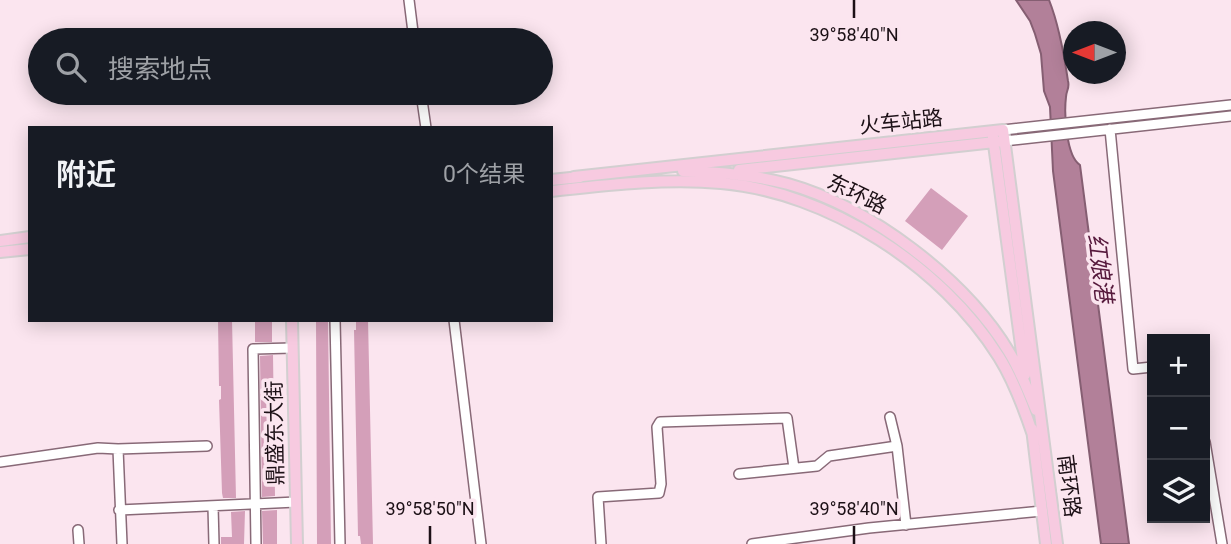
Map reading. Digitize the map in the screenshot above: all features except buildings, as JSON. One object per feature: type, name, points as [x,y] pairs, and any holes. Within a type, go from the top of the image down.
[{"type":"main road","name":"火车站路","points":[[575,183],[723,172],[998,136]]},
{"type":"main road","name":"火车站路","points":[[575,183],[998,136]]},
{"type":"main road","points":[[998,136],[1026,386]]},
{"type":"main road","points":[[998,136],[1038,433]]},
{"type":"main road","name":"东环路","points":[[723,172],[792,185],[833,202],[901,240],[937,270],[987,322],[1010,353],[1026,386],[1038,433]]},
{"type":"main road","name":"东环路","points":[[553,180],[575,183],[719,183],[746,186],[789,196],[870,233],[895,249],[930,278],[979,329],[1006,368],[1038,433]]},
{"type":"main road","name":"东环路","points":[[553,190],[575,183]]},
{"type":"main road","points":[[0,241],[28,237]]},
{"type":"main road","points":[[0,252],[28,249]]},
{"type":"main road","name":"鼎盛东大街","points":[[292,322],[297,544]]},
{"type":"main road","name":"南环路","points":[[1038,433],[1046,544]]},
{"type":"main road","name":"南环路","points":[[1038,433],[1057,544]]},
{"type":"street","points":[[408,0],[412,28]]},
{"type":"street","name":"火车站路","points":[[998,136],[1047,125],[1231,104]]},
{"type":"street","points":[[423,105],[426,126]]},
{"type":"street","name":"火车站路","points":[[998,136],[1047,137],[1231,116]]},
{"type":"street","points":[[1110,129],[1133,369],[1147,368]]},
{"type":"street","points":[[335,322],[340,544]]},
{"type":"street","points":[[454,322],[481,544]]},
{"type":"street","points":[[256,544],[253,349],[292,348]]},
{"type":"street","points":[[890,417],[897,446],[906,525]]},
{"type":"street","points":[[601,544],[598,497],[659,493],[661,484],[657,427],[660,422],[787,418],[794,468]]},
{"type":"street","points":[[0,462],[98,448],[207,446]]},
{"type":"street","points":[[738,474],[817,466],[829,456],[897,446]]},
{"type":"street","points":[[118,449],[122,544]]},
{"type":"street","points":[[1208,460],[1222,544]]},
{"type":"street","points":[[119,510],[296,502]]},
{"type":"street","points":[[213,506],[214,544]]},
{"type":"street","points":[[752,544],[1042,511]]},
{"type":"street","points":[[78,530],[79,544]]},
{"type":"street","points":[[842,532],[843,544]]},
{"type":"shaded area","points":[[1016,0],[1049,0],[1061,40],[1063,84],[1068,84],[1065,104],[1067,134],[1072,153],[1080,165],[1129,544],[1101,544],[1053,171],[1050,107],[1044,91],[1041,54],[1030,21]]},
{"type":"water label","name":"红娘港","points":[[1100,268]]}]
